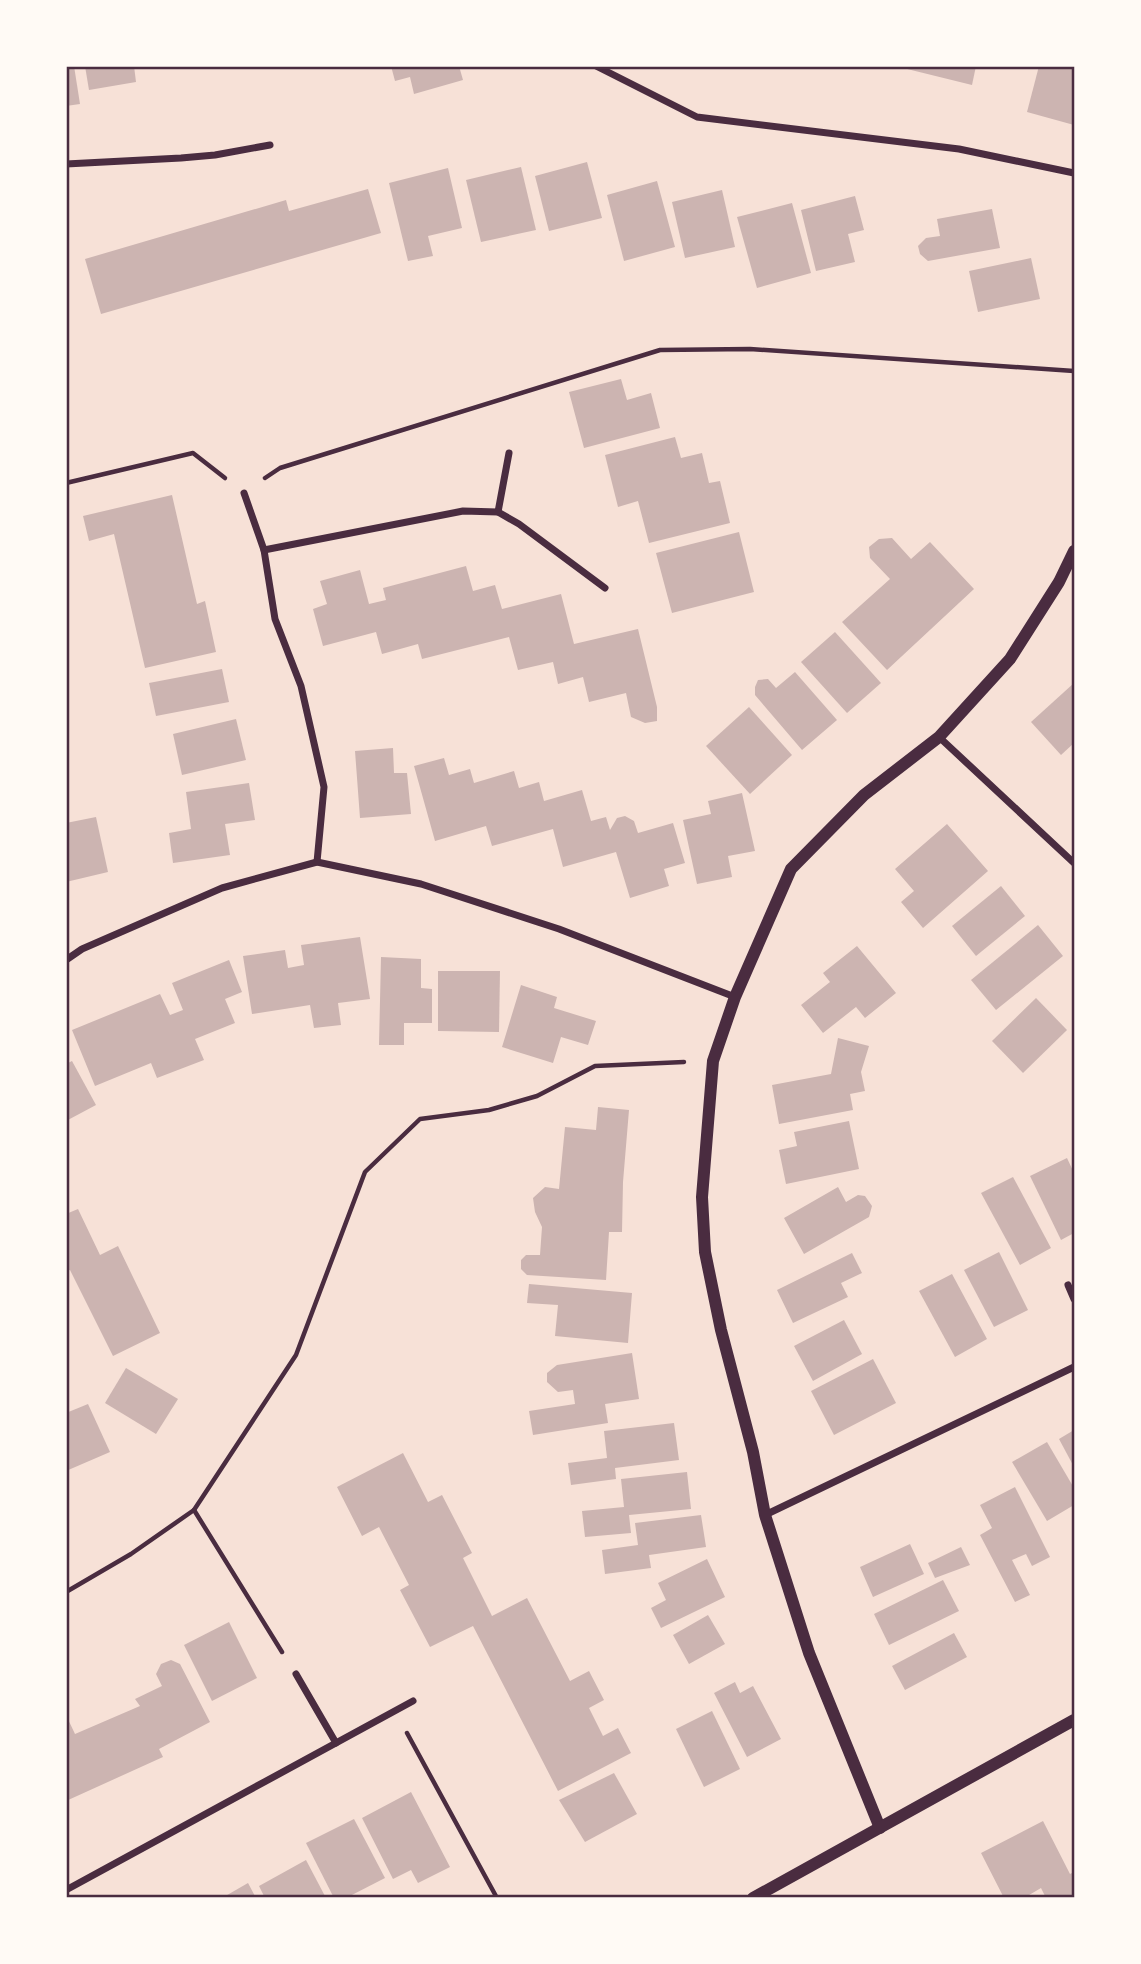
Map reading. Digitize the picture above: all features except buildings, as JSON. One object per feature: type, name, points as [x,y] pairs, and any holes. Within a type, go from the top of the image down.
[{"type":"street","points":[[596,66],[698,117],[959,149],[1074,173]]},
{"type":"street","points":[[66,164],[215,155],[270,145]]},
{"type":"street","points":[[498,512],[509,453]]},
{"type":"street","points":[[244,493],[264,550],[275,619],[301,686],[324,787],[317,862]]},
{"type":"street","points":[[264,550],[463,511],[498,512],[519,524],[605,588]]},
{"type":"street","points":[[880,1828],[809,1654],[765,1515],[753,1451],[721,1330],[705,1252],[702,1197],[713,1060],[735,997],[791,869],[864,795],[939,737],[1010,659],[1059,582],[1074,551]]},
{"type":"street","points":[[939,737],[1074,863]]},
{"type":"street","points":[[66,960],[82,949],[222,888],[317,862],[422,884],[559,929],[735,997]]},
{"type":"street","points":[[1068,1285],[1074,1298]]},
{"type":"street","points":[[765,1515],[1074,1367]]},
{"type":"street","points":[[296,1674],[336,1743]]},
{"type":"street","points":[[66,1890],[413,1702]]},
{"type":"street","points":[[753,1898],[1074,1720]]},
{"type":"path","points":[[66,483],[193,453],[244,493],[280,468],[660,350],[750,349],[1074,372]]},
{"type":"path","points":[[66,1592],[131,1554],[194,1510],[296,1355],[365,1171],[420,1119],[489,1110],[537,1096],[595,1066],[713,1060]]},
{"type":"path","points":[[194,1510],[296,1674]]},
{"type":"path","points":[[395,1711],[496,1898]]}]
